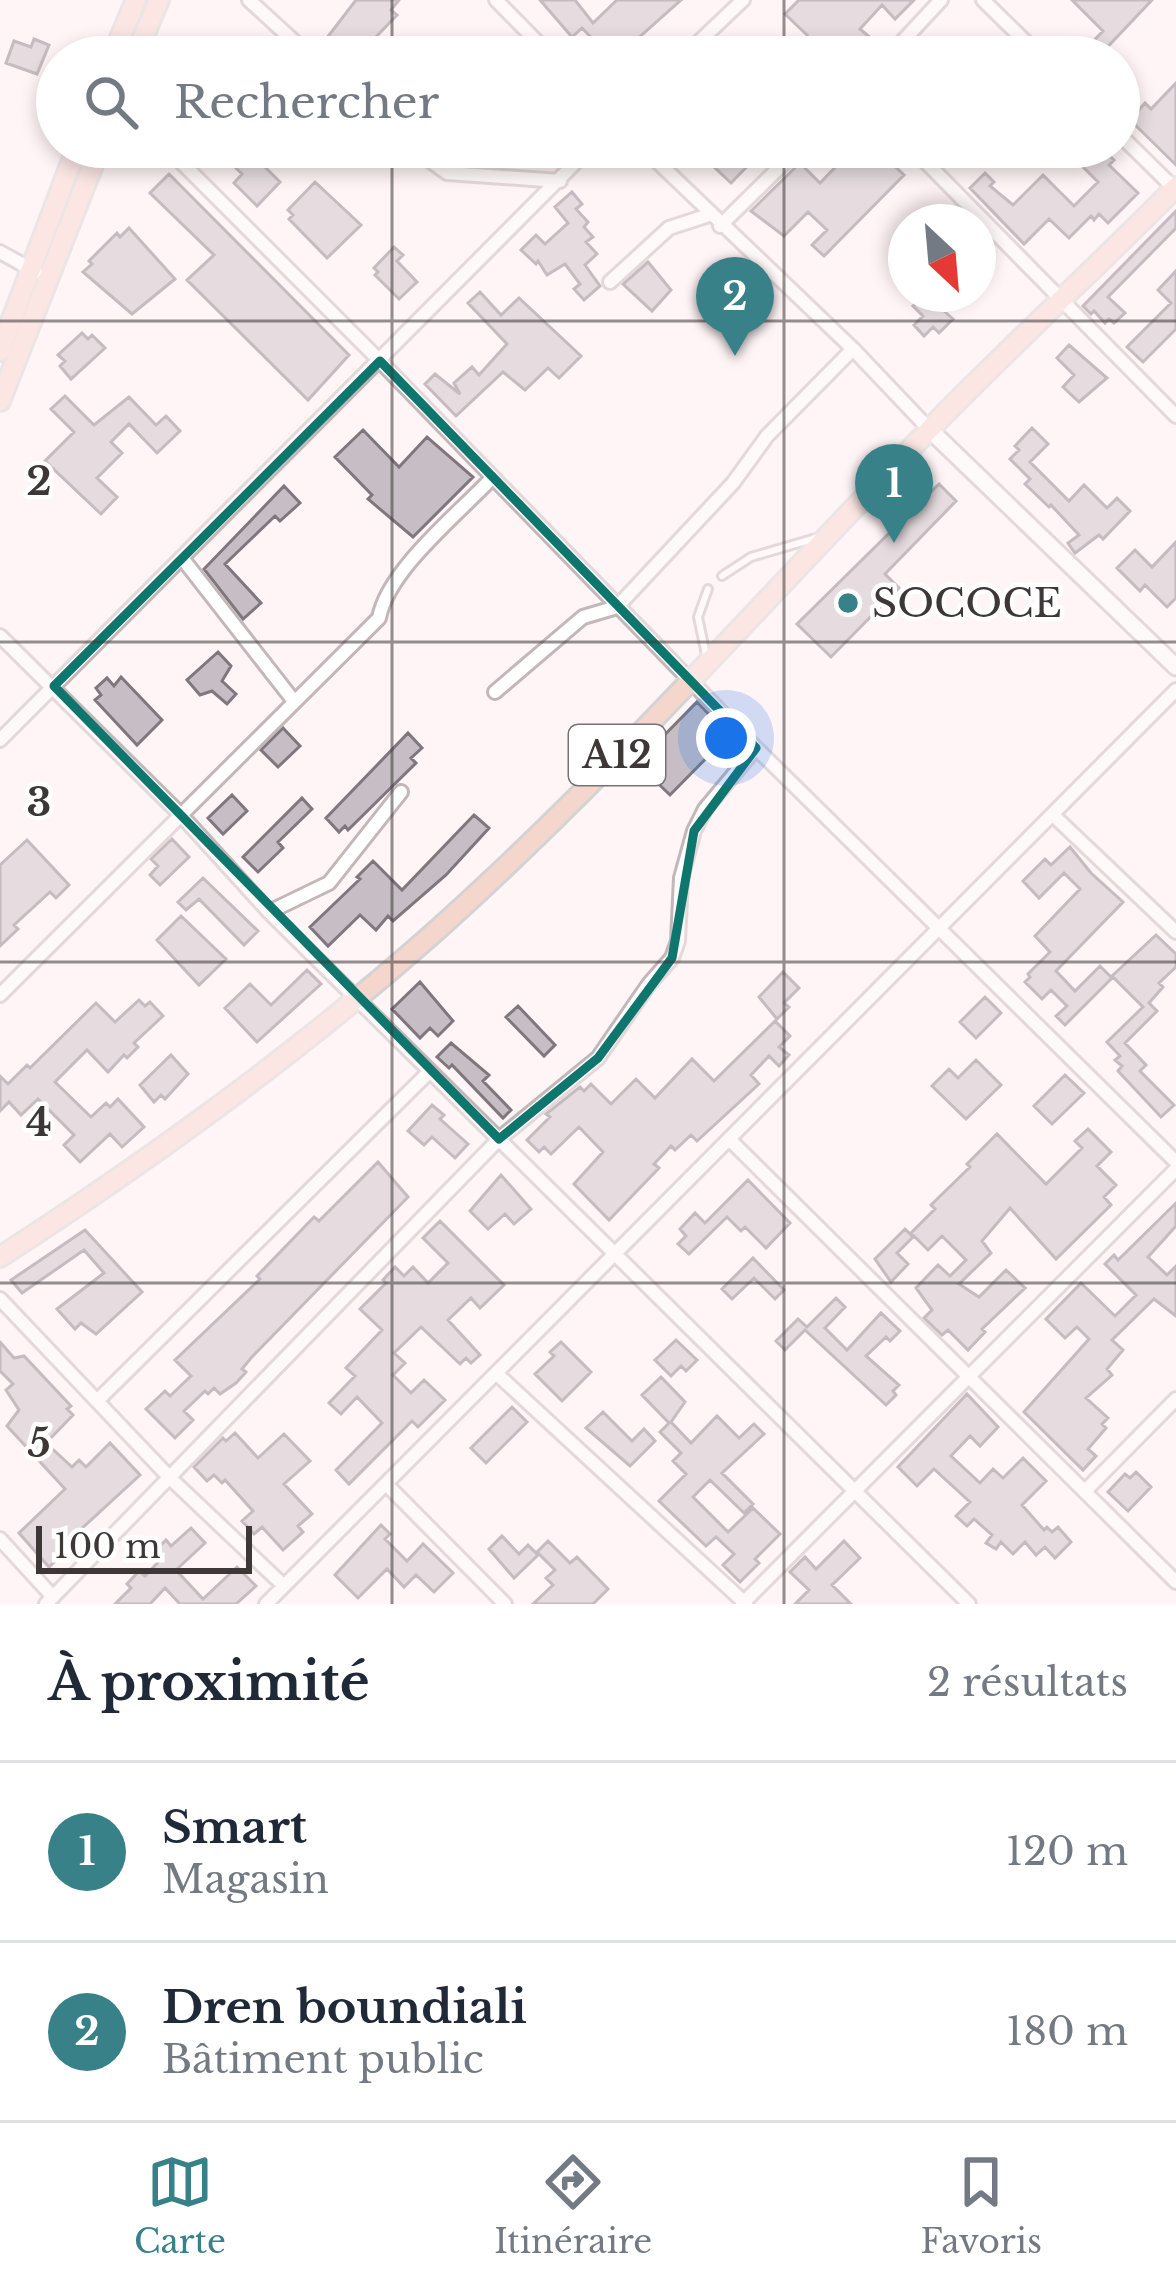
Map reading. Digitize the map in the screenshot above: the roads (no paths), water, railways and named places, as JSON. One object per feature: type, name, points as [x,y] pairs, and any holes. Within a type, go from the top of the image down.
[{"type":"main road","points":[[121,36],[136,0]]},
{"type":"main road","points":[[144,36],[159,0]]},
{"type":"main road","points":[[0,400],[71,168]]},
{"type":"main road","points":[[0,351],[90,168]]},
{"type":"main road","name":"A12","points":[[0,1257],[166,1146],[358,999],[498,873],[692,680],[929,429],[1176,189]]},
{"type":"street","points":[[249,0],[288,36]]},
{"type":"street","points":[[705,36],[743,0]]},
{"type":"street","points":[[908,36],[941,0]]},
{"type":"street","points":[[983,0],[1020,36]]},
{"type":"street","points":[[498,1],[532,36]]},
{"type":"street","points":[[1140,154],[1176,189]]},
{"type":"street","points":[[187,168],[756,748],[1176,1165],[744,1603],[497,1374]]},
{"type":"street","points":[[440,168],[447,173],[560,181]]},
{"type":"street","points":[[0,740],[572,168]]},
{"type":"street","points":[[663,168],[1176,667]]},
{"type":"street","points":[[720,226],[779,168]]},
{"type":"street","points":[[931,168],[1176,416]]},
{"type":"street","points":[[610,281],[669,228],[709,214]]},
{"type":"street","points":[[0,252],[41,274]]},
{"type":"street","points":[[495,692],[584,617],[617,607],[733,483],[766,436],[853,350]]},
{"type":"street","points":[[0,995],[379,619],[382,598],[398,574],[492,478]]},
{"type":"street","points":[[182,558],[293,700]]},
{"type":"street","points":[[0,636],[180,814],[269,912],[969,1604]]},
{"type":"street","points":[[266,1604],[1176,691]]},
{"type":"street","points":[[0,1539],[50,1601],[499,1139],[598,1058],[672,958],[678,941],[681,878],[694,831],[705,809],[756,748]]},
{"type":"street","points":[[269,912],[329,883],[401,792]]},
{"type":"street","points":[[1052,814],[1176,932]]},
{"type":"street","points":[[98,1400],[430,1071]]},
{"type":"street","points":[[729,1139],[1176,1582]]},
{"type":"street","points":[[0,1299],[170,1478],[284,1586]]},
{"type":"street","points":[[1086,1490],[1176,1399]]},
{"type":"street","points":[[387,1485],[501,1603]]},
{"type":"lane","points":[[722,576],[751,557],[826,536]]},
{"type":"lane","points":[[707,663],[698,617],[708,590]]},
{"type":"place","name":"Dren boundiali","points":[[735,356]]},
{"type":"place","name":"Smart","points":[[894,543]]},
{"type":"place","name":"SOCOCE","points":[[848,603]]}]
